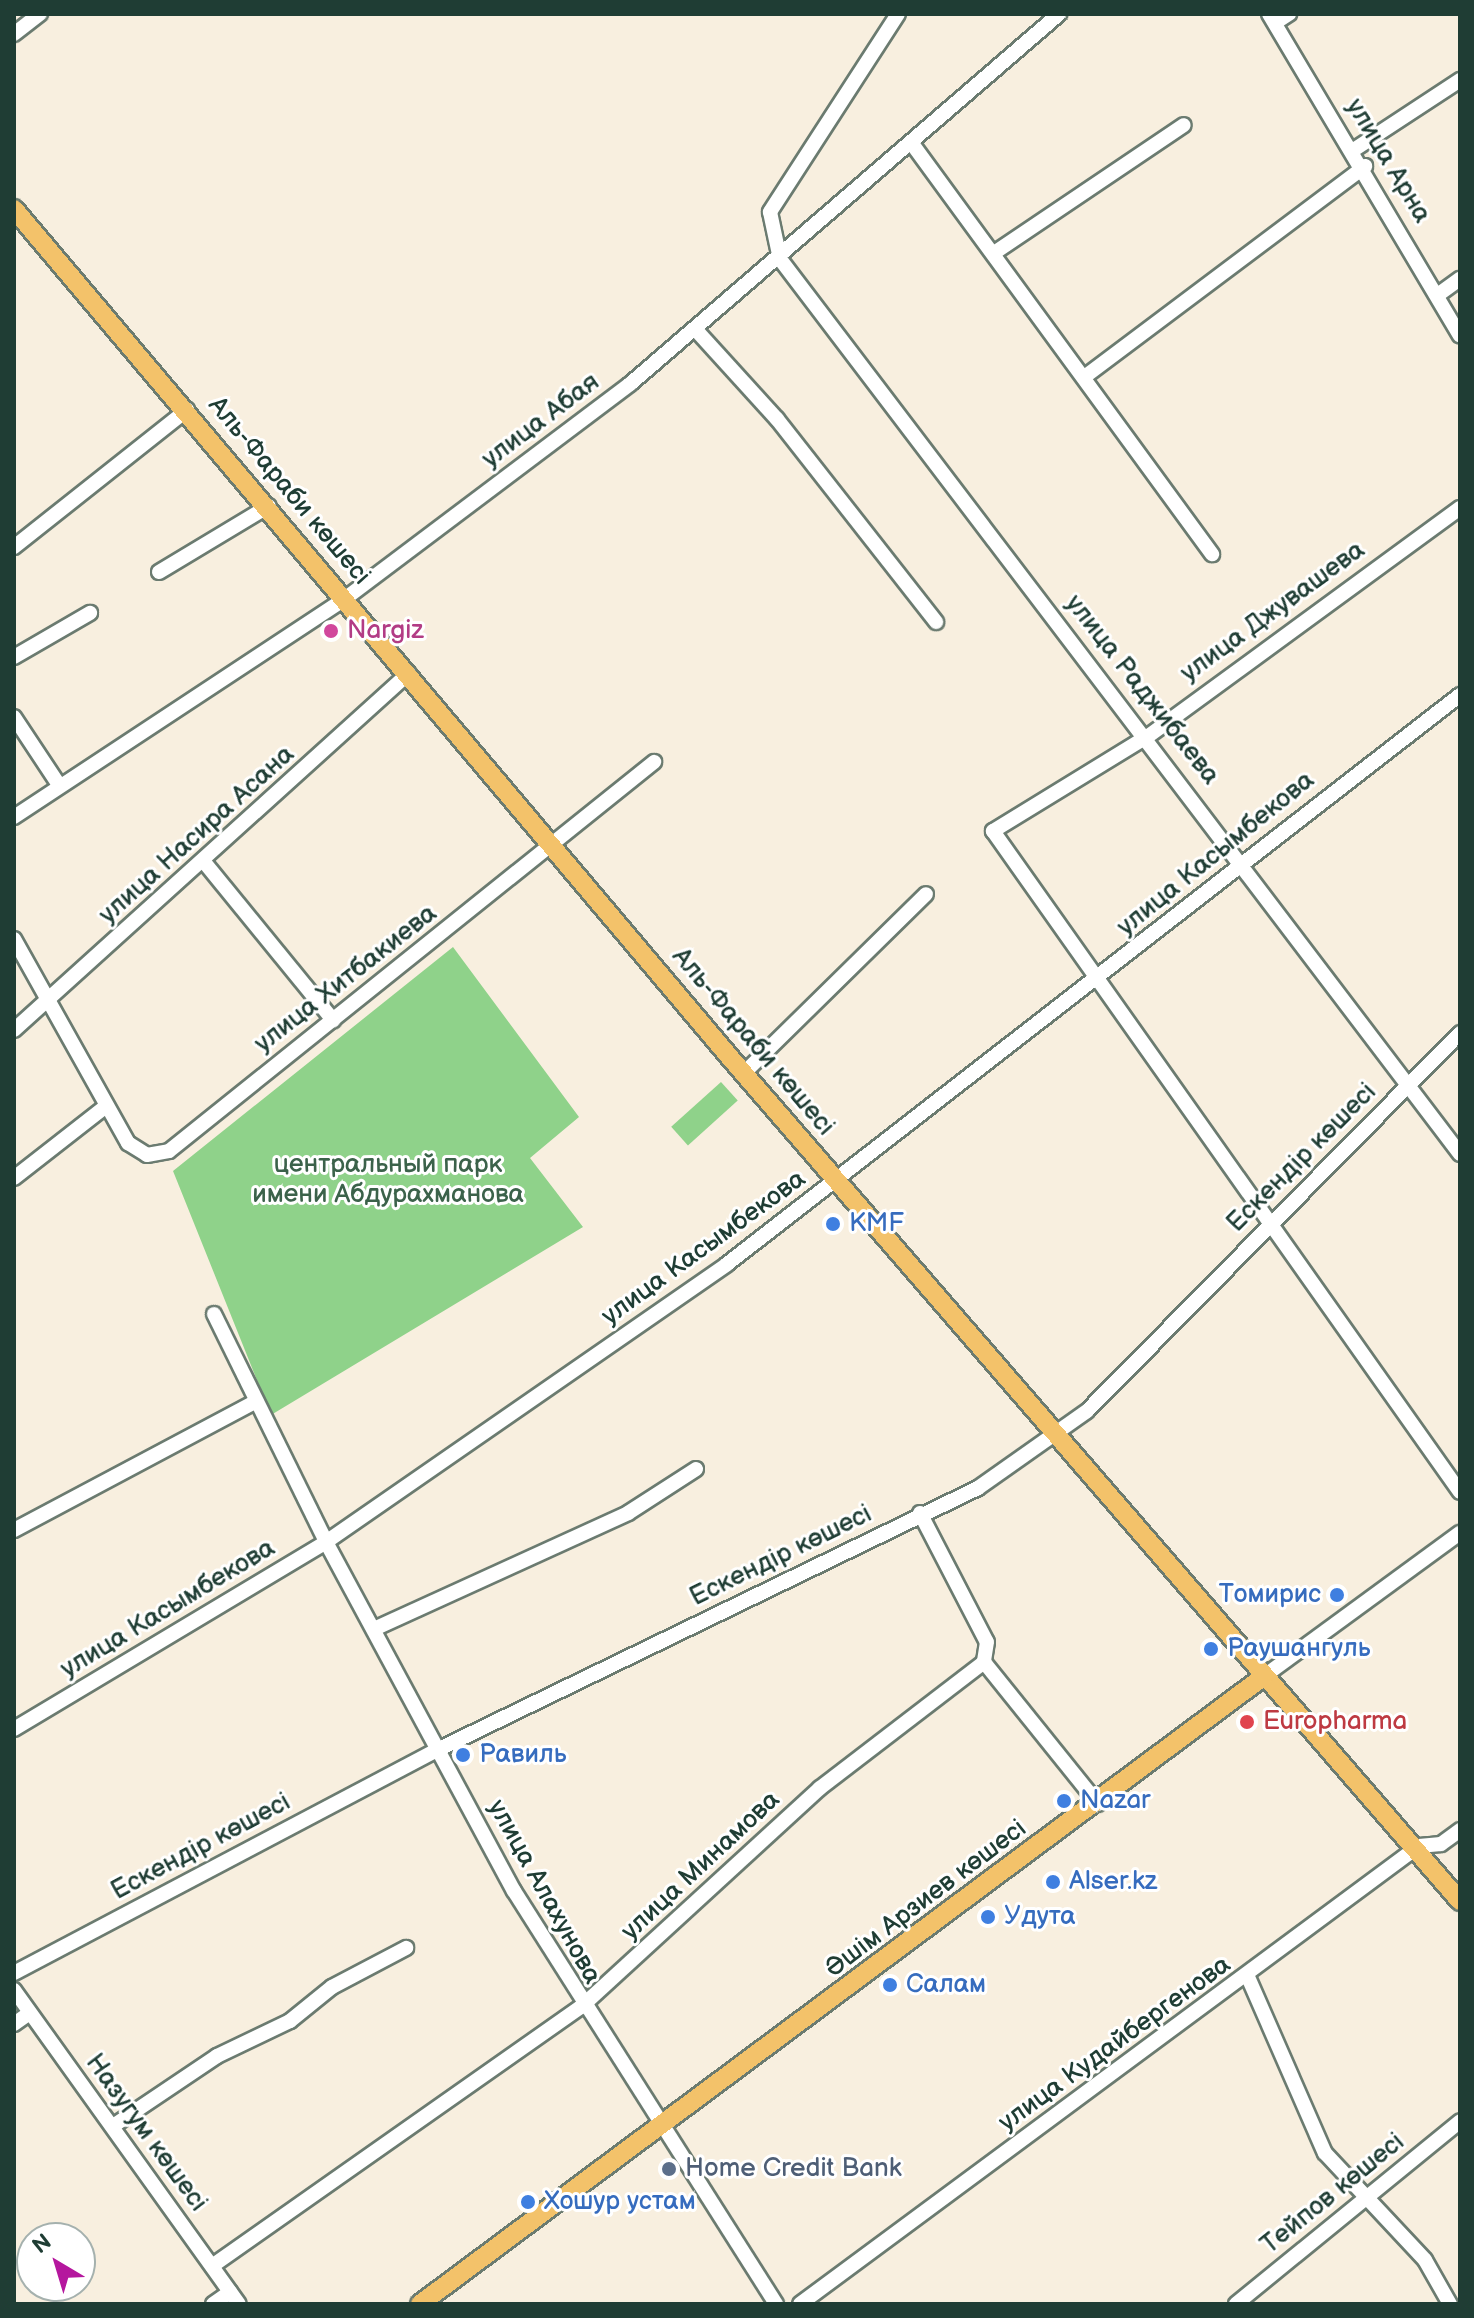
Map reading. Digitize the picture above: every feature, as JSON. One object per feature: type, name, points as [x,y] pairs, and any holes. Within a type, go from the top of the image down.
[{"type":"main road","name":"Аль-Фараби көшесі","points":[[14,209],[269,506],[744,1073],[1059,1430],[1263,1677],[1419,1846],[1460,1901]]},
{"type":"main road","name":"Әшім Арзиев көшесі","points":[[420,2304],[1098,1804],[1263,1677]]},
{"type":"street","points":[[14,34],[40,14]]},
{"type":"street","points":[[780,259],[770,212],[898,14]]},
{"type":"street","name":"улица Абая","points":[[14,817],[346,598],[696,330],[913,145],[1059,14]]},
{"type":"street","points":[[1272,19],[1289,14]]},
{"type":"street","name":"улица Арна","points":[[1272,19],[1355,149],[1460,336]]},
{"type":"street","points":[[1355,149],[1460,80]]},
{"type":"street","points":[[997,251],[1184,125]]},
{"type":"street","points":[[913,145],[997,251],[1212,554]]},
{"type":"street","points":[[1087,375],[1365,166]]},
{"type":"street","name":"улица Раджибаева","points":[[780,259],[1244,861],[1460,1154]]},
{"type":"street","points":[[1439,294],[1460,279]]},
{"type":"street","points":[[696,330],[777,419],[936,622]]},
{"type":"street","points":[[14,547],[187,410]]},
{"type":"street","points":[[159,572],[269,506]]},
{"type":"street","name":"улица Джувашева","points":[[1102,979],[993,831],[1148,736],[1460,508]]},
{"type":"street","points":[[14,657],[90,613]]},
{"type":"street","name":"улица Насира Асана","points":[[14,1030],[205,863],[409,673]]},
{"type":"street","name":"улица Касымбекова","points":[[14,1729],[326,1542],[837,1181],[959,1078],[1102,979],[1244,861],[1460,695]]},
{"type":"street","points":[[14,717],[59,785]]},
{"type":"street","name":"улица Хитбакиева","points":[[105,1107],[128,1143],[147,1155],[169,1151],[554,846],[654,762]]},
{"type":"street","points":[[205,863],[333,1020]]},
{"type":"street","points":[[744,1073],[926,894]]},
{"type":"street","points":[[14,939],[105,1107],[14,1178]]},
{"type":"street","points":[[1102,979],[1460,1492]]},
{"type":"street","name":"Ескендір көшесі","points":[[14,1973],[437,1750],[920,1513],[978,1488],[1059,1430],[1108,1390],[1271,1220],[1460,1033]]},
{"type":"street","name":"улица Алахунова","points":[[214,1314],[326,1542],[437,1750],[581,2007],[776,2304]]},
{"type":"street","points":[[14,1530],[255,1402]]},
{"type":"street","points":[[374,1629],[628,1513],[696,1469]]},
{"type":"street","points":[[920,1513],[987,1642],[984,1662],[1098,1804]]},
{"type":"street","name":"Әшім Арзиев көшесі","points":[[1263,1677],[1460,1533]]},
{"type":"street","name":"улица Минамова","points":[[212,2266],[581,2007],[820,1788],[984,1662]]},
{"type":"street","name":"улица Кудайбергенова","points":[[800,2304],[1248,1977],[1419,1846],[1441,1844],[1460,1830]]},
{"type":"street","points":[[113,2126],[217,2056],[290,2021],[332,1987],[406,1948]]},
{"type":"street","points":[[1248,1977],[1308,2124],[1367,2197],[1425,2260],[1450,2304]]},
{"type":"street","name":"Назугум көшесі","points":[[14,1990],[235,2298]]},
{"type":"street","points":[[14,2024],[30,2013]]},
{"type":"street","name":"Тейпов көшесі","points":[[1236,2304],[1460,2121]]},
{"type":"street","points":[[213,2304],[235,2298]]},
{"type":"green space","name":"центральный парк имени Абдурахманова","points":[[453,947],[579,1117],[530,1158],[583,1227],[271,1415],[173,1171]]},
{"type":"green space","points":[[721,1082],[738,1101],[688,1145],[671,1127]]},
{"type":"place","name":"Nargiz","points":[[331,631]]},
{"type":"place","name":"KMF","points":[[833,1224]]},
{"type":"place","name":"Томирис","points":[[1337,1595]]},
{"type":"place","name":"Раушангуль","points":[[1211,1649]]},
{"type":"place","name":"Europharma","points":[[1247,1722]]},
{"type":"place","name":"Равиль","points":[[463,1755]]},
{"type":"place","name":"Nazar","points":[[1064,1801]]},
{"type":"place","name":"Alser.kz","points":[[1053,1882]]},
{"type":"place","name":"Удута","points":[[988,1917]]},
{"type":"place","name":"Салам","points":[[890,1985]]},
{"type":"place","name":"Home Credit Bank","points":[[669,2169]]},
{"type":"place","name":"Хошур устам","points":[[528,2202]]}]
